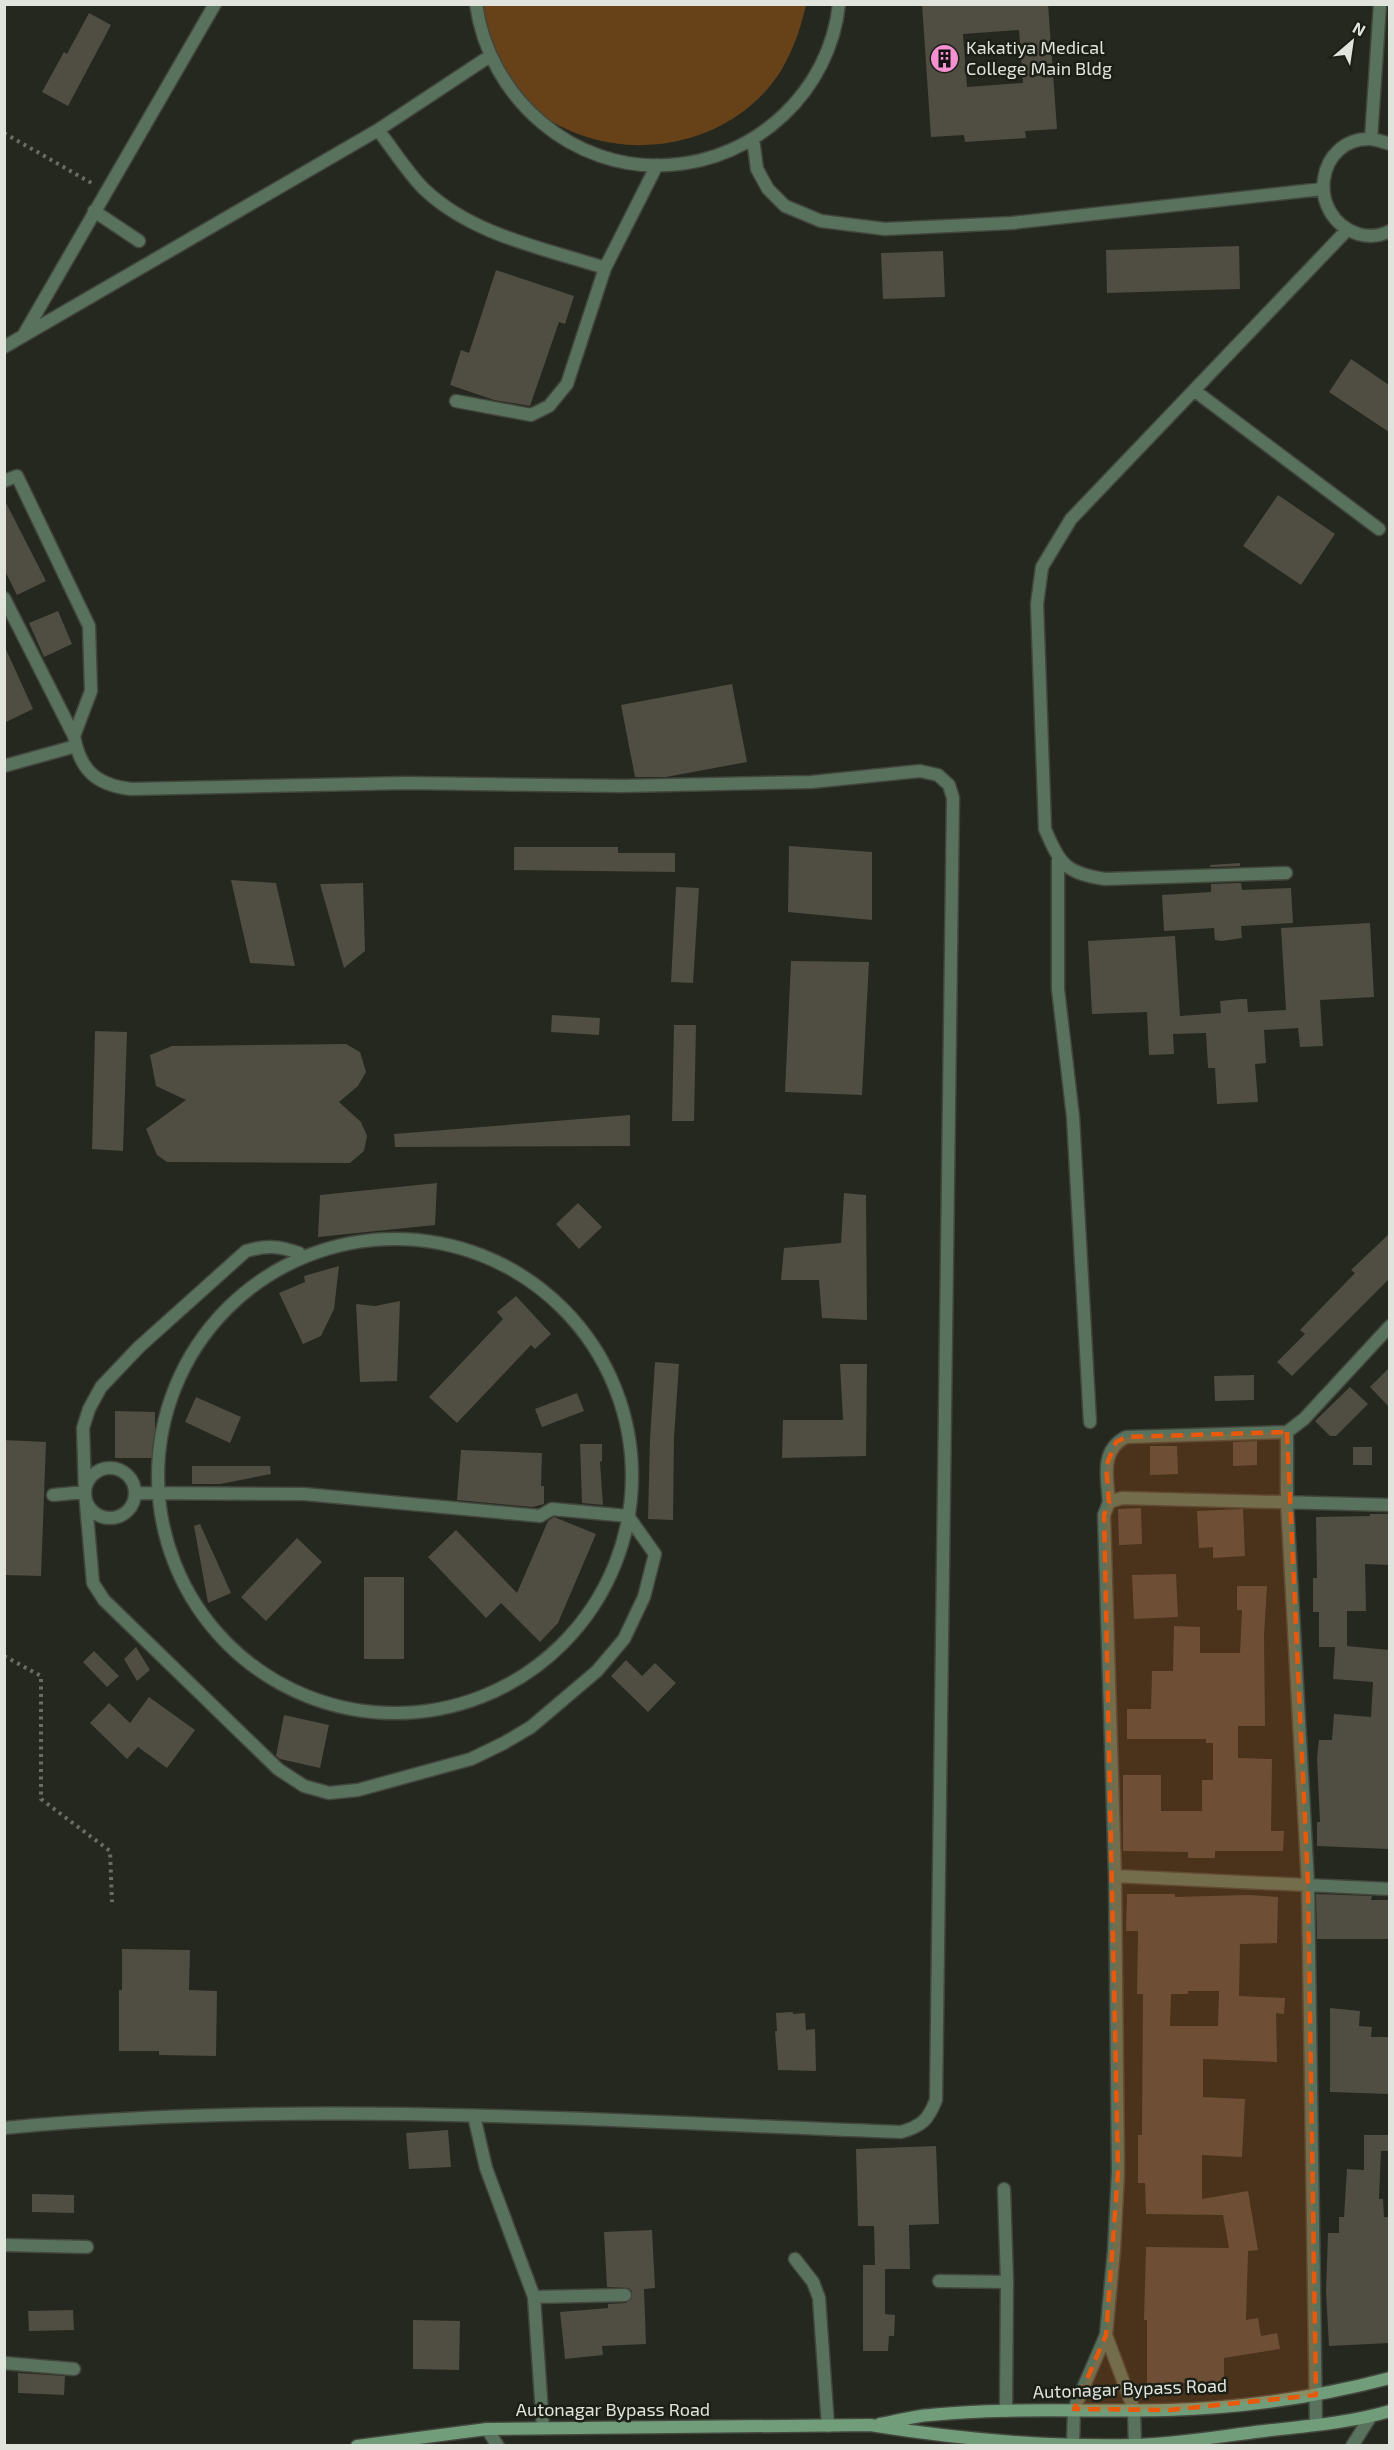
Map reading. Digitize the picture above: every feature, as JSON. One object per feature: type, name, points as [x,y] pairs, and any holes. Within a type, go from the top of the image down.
[{"type":"main road","name":"Autonagar Bypass Road","points":[[870,2426],[929,2415],[1074,2409],[1206,2408],[1316,2395],[1389,2378]]},
{"type":"main road","name":"Autonagar Bypass Road","points":[[357,2445],[487,2429],[870,2426],[928,2434],[1073,2445],[1135,2445],[1316,2424],[1371,2416],[1389,2410]]},
{"type":"street","points":[[22,338],[214,4]]},
{"type":"street","points":[[476,4],[478,24],[490,56],[513,94],[544,126],[582,149],[625,163],[657,165],[713,157],[753,139],[778,121],[799,100],[816,75],[829,48],[839,4]]},
{"type":"street","points":[[1371,139],[1380,4]]},
{"type":"street","points":[[4,348],[378,130],[490,56]]},
{"type":"street","points":[[378,130],[423,188],[453,213],[480,228],[605,268]]},
{"type":"street","points":[[753,139],[757,169],[768,189],[785,206],[821,221],[885,229],[1012,223],[1322,189]]},
{"type":"street","points":[[1389,144],[1371,139],[1352,143],[1336,154],[1325,170],[1322,189],[1329,213],[1347,230],[1365,236],[1384,234],[1389,231]]},
{"type":"street","points":[[456,401],[531,415],[549,406],[567,384],[605,268],[657,165]]},
{"type":"street","points":[[94,211],[139,241]]},
{"type":"street","points":[[1090,1422],[1073,1117],[1058,990],[1058,860],[1045,829],[1037,604],[1042,567],[1071,519],[1347,230]]},
{"type":"street","points":[[1195,391],[1380,529]]},
{"type":"street","points":[[4,481],[17,476],[89,626],[91,691],[75,741]]},
{"type":"street","points":[[4,598],[75,741],[86,770],[113,787],[131,789],[406,783],[623,786],[787,782],[920,771],[938,775],[949,785],[952,798],[936,2100],[930,2114],[918,2128],[901,2132],[381,2114],[216,2115],[81,2120],[4,2128]]},
{"type":"street","points":[[4,766],[75,741]]},
{"type":"street","points":[[1058,860],[1082,875],[1105,879],[1286,873]]},
{"type":"street","points":[[344,1239],[390,1239],[445,1248],[496,1265],[539,1291],[578,1327],[603,1366],[622,1418],[632,1456],[631,1501],[619,1550],[604,1589],[584,1623],[554,1656],[512,1685],[458,1708],[407,1713],[349,1708],[291,1690],[244,1659],[214,1626],[184,1576],[167,1529],[165,1492],[160,1481],[159,1434],[171,1392],[192,1348],[219,1312],[256,1277],[299,1253],[344,1239]]},
{"type":"street","points":[[135,1493],[304,1494],[540,1516],[552,1509],[628,1516],[655,1554],[644,1598],[624,1639],[597,1671],[531,1727],[471,1759],[358,1790],[329,1793],[304,1786],[278,1769],[104,1600],[93,1582],[85,1492],[83,1428],[100,1387],[139,1347],[246,1251],[278,1245],[299,1253]]},
{"type":"street","points":[[1073,2445],[1074,2409],[1106,2335],[1118,2172],[1115,1876],[1104,1515],[1109,1502],[1106,1466],[1109,1451],[1116,1442],[1126,1437],[1287,1432],[1304,1419],[1389,1326]]},
{"type":"street","points":[[1287,1432],[1287,1502],[1308,1884],[1316,2424]]},
{"type":"street","points":[[115,1468],[130,1477],[135,1493],[134,1502],[123,1515],[106,1518],[91,1509],[85,1492],[87,1484],[98,1471],[115,1468]]},
{"type":"street","points":[[53,1495],[85,1492]]},
{"type":"street","points":[[1109,1502],[1122,1498],[1389,1506]]},
{"type":"street","points":[[1115,1876],[1389,1889]]},
{"type":"street","points":[[474,2116],[486,2168],[534,2297],[543,2428]]},
{"type":"street","points":[[1005,2189],[1006,2411]]},
{"type":"street","points":[[4,2245],[87,2247]]},
{"type":"street","points":[[795,2259],[813,2283],[819,2298],[828,2426]]},
{"type":"street","points":[[939,2281],[1007,2282]]},
{"type":"street","points":[[534,2297],[625,2295]]},
{"type":"street","points":[[1106,2335],[1134,2410],[1135,2445]]},
{"type":"street","points":[[4,2363],[74,2369]]},
{"type":"street","points":[[1352,2445],[1371,2416]]},
{"type":"street","points":[[487,2429],[498,2445]]},
{"type":"path","points":[[4,133],[105,192]]},
{"type":"path","points":[[4,1656],[41,1676],[41,1799],[111,1851],[112,1902]]},
{"type":"highlighted area","points":[[1287,1432],[1308,1884],[1316,2395],[1170,2410],[1074,2409],[1106,2335],[1118,2172],[1104,1515],[1109,1502],[1106,1466],[1116,1442],[1126,1437]]},
{"type":"shaded area","points":[[472,5],[806,5],[797,37],[782,69],[746,110],[698,135],[672,142],[644,145],[617,144],[590,138],[558,125],[526,104],[508,85]]},
{"type":"building","name":"Kakatiya Medical College Main Bldg","points":[[922,4],[961,4],[961,6],[1048,4],[1057,129],[1025,131],[1026,138],[965,142],[964,135],[931,137]],"holes":[[[1019,30],[1023,83],[967,87],[963,34]]]},
{"type":"building","points":[[89,13],[111,25],[68,106],[42,92],[64,52],[67,54]]},
{"type":"building","points":[[1239,246],[1240,289],[1107,293],[1106,250]]},
{"type":"building","points":[[943,251],[945,297],[883,299],[881,253]]},
{"type":"building","points":[[496,270],[574,296],[565,324],[559,322],[530,406],[494,400],[450,385],[461,350],[469,353]]},
{"type":"building","points":[[1351,359],[1389,385],[1389,432],[1329,392]]},
{"type":"building","points":[[1278,495],[1335,534],[1301,585],[1243,546]]},
{"type":"building","points":[[4,499],[46,581],[17,595],[4,569]]},
{"type":"building","points":[[58,611],[72,644],[44,657],[29,623]]},
{"type":"building","points":[[4,645],[33,709],[4,723]]},
{"type":"building","points":[[732,684],[747,762],[666,777],[635,777],[621,705]]},
{"type":"building","points":[[789,846],[872,852],[872,920],[788,912]]},
{"type":"building","points":[[514,847],[618,847],[618,853],[675,853],[675,872],[514,870]]},
{"type":"building","points":[[1240,863],[1240,866],[1210,867],[1210,865]]},
{"type":"building","points":[[231,880],[276,883],[295,966],[250,963]]},
{"type":"building","points":[[363,883],[365,951],[344,968],[320,884]]},
{"type":"building","points":[[1241,883],[1242,890],[1291,888],[1293,923],[1241,926],[1242,938],[1222,941],[1215,940],[1214,928],[1164,931],[1162,895],[1211,892],[1211,884]]},
{"type":"building","points":[[676,887],[699,888],[693,983],[671,982]]},
{"type":"building","points":[[1370,923],[1374,997],[1320,1000],[1323,1046],[1300,1047],[1298,1028],[1264,1030],[1266,1063],[1255,1064],[1258,1102],[1217,1104],[1215,1068],[1208,1068],[1206,1033],[1173,1034],[1174,1054],[1149,1055],[1147,1012],[1092,1014],[1088,941],[1175,936],[1180,1016],[1221,1013],[1220,1001],[1240,999],[1247,999],[1248,1012],[1286,1010],[1281,928]]},
{"type":"building","points":[[791,961],[869,962],[862,1095],[785,1092]]},
{"type":"building","points":[[552,1015],[600,1018],[599,1035],[551,1032]]},
{"type":"building","points":[[674,1025],[696,1025],[694,1121],[672,1121]]},
{"type":"building","points":[[95,1031],[127,1032],[123,1151],[92,1149]]},
{"type":"building","points":[[346,1044],[360,1052],[366,1072],[358,1086],[339,1102],[361,1122],[367,1136],[364,1151],[350,1163],[167,1162],[157,1155],[146,1129],[186,1100],[156,1086],[150,1055],[172,1046]]},
{"type":"building","points":[[630,1115],[630,1146],[395,1147],[394,1134]]},
{"type":"building","points":[[437,1183],[435,1225],[318,1237],[320,1195]]},
{"type":"building","points":[[844,1193],[866,1195],[867,1320],[822,1318],[819,1280],[781,1280],[784,1248],[841,1243]]},
{"type":"building","points":[[578,1203],[602,1227],[579,1249],[556,1224]]},
{"type":"building","points":[[1389,1234],[1389,1279],[1292,1376],[1277,1362],[1305,1334],[1300,1330],[1355,1273],[1351,1270]]},
{"type":"building","points":[[339,1266],[334,1309],[321,1336],[303,1344],[279,1293],[305,1282],[304,1276]]},
{"type":"building","points":[[516,1296],[551,1334],[535,1349],[531,1345],[457,1423],[429,1397],[503,1319],[497,1312]]},
{"type":"building","points":[[400,1301],[397,1381],[360,1382],[356,1304],[375,1306]]},
{"type":"building","points":[[655,1362],[679,1364],[674,1438],[673,1520],[648,1519]]},
{"type":"building","points":[[840,1364],[867,1364],[866,1456],[782,1458],[783,1420],[843,1420]]},
{"type":"building","points":[[1389,1368],[1389,1407],[1370,1387]]},
{"type":"building","points":[[1254,1375],[1254,1400],[1215,1401],[1214,1376]]},
{"type":"building","points":[[1350,1387],[1368,1404],[1336,1436],[1330,1436],[1315,1421]]},
{"type":"building","points":[[577,1393],[584,1411],[542,1427],[535,1409]]},
{"type":"building","points":[[196,1397],[241,1417],[230,1443],[185,1422]]},
{"type":"building","points":[[115,1411],[155,1412],[155,1458],[115,1458]]},
{"type":"building","points":[[4,1440],[46,1442],[41,1576],[4,1575]]},
{"type":"building","points":[[1257,1441],[1257,1465],[1233,1466],[1233,1442]]},
{"type":"building","points":[[580,1444],[602,1444],[602,1461],[600,1462],[603,1505],[582,1503]]},
{"type":"building","points":[[1150,1446],[1177,1446],[1178,1474],[1150,1475]]},
{"type":"building","points":[[1353,1447],[1372,1447],[1372,1465],[1353,1465]]},
{"type":"building","points":[[461,1450],[542,1453],[541,1486],[544,1486],[544,1504],[533,1507],[457,1500]]},
{"type":"building","points":[[192,1466],[270,1466],[271,1474],[220,1484],[192,1484]]},
{"type":"building","points":[[1141,1508],[1142,1544],[1119,1545],[1118,1509]]},
{"type":"building","points":[[1243,1509],[1245,1556],[1213,1558],[1213,1547],[1199,1548],[1197,1511]]},
{"type":"building","points":[[1370,1514],[1389,1514],[1389,1565],[1365,1564],[1366,1611],[1347,1611],[1347,1646],[1389,1650],[1389,1849],[1317,1846],[1317,1822],[1320,1822],[1317,1758],[1319,1740],[1332,1740],[1334,1714],[1371,1717],[1373,1682],[1333,1679],[1335,1647],[1319,1647],[1319,1612],[1313,1612],[1313,1578],[1317,1578],[1316,1517],[1370,1516]]},
{"type":"building","points":[[554,1517],[596,1534],[558,1623],[540,1642],[501,1603],[486,1618],[428,1557],[456,1530],[517,1593],[548,1521]]},
{"type":"building","points":[[200,1524],[231,1593],[208,1603],[194,1526]]},
{"type":"building","points":[[297,1538],[322,1562],[266,1621],[241,1597]]},
{"type":"building","points":[[1176,1574],[1178,1617],[1134,1619],[1132,1575]]},
{"type":"building","points":[[364,1577],[404,1577],[404,1659],[364,1659]]},
{"type":"building","points":[[1237,1586],[1267,1586],[1264,1635],[1265,1726],[1238,1726],[1238,1758],[1272,1759],[1271,1831],[1284,1831],[1283,1851],[1215,1851],[1215,1858],[1188,1858],[1188,1852],[1123,1851],[1123,1775],[1161,1775],[1161,1811],[1202,1811],[1202,1780],[1213,1780],[1213,1743],[1206,1743],[1206,1739],[1127,1739],[1127,1709],[1151,1709],[1152,1671],[1173,1671],[1174,1626],[1200,1627],[1200,1653],[1240,1653],[1242,1610],[1237,1610]]},
{"type":"building","points":[[136,1647],[150,1670],[137,1681],[124,1659]]},
{"type":"building","points":[[94,1651],[119,1676],[107,1687],[83,1662]]},
{"type":"building","points":[[626,1660],[642,1676],[655,1663],[676,1683],[648,1712],[611,1676]]},
{"type":"building","points":[[149,1697],[195,1730],[167,1768],[138,1747],[127,1759],[90,1723],[109,1703],[130,1723]]},
{"type":"building","points":[[284,1715],[329,1725],[320,1768],[280,1759],[276,1756]]},
{"type":"building","points":[[1127,1894],[1175,1894],[1175,1897],[1249,1895],[1278,1897],[1277,1943],[1240,1944],[1239,1996],[1285,1998],[1284,2014],[1276,2013],[1277,2062],[1203,2059],[1203,2097],[1245,2099],[1242,2157],[1202,2155],[1202,2199],[1248,2191],[1258,2250],[1248,2251],[1246,2320],[1258,2318],[1261,2336],[1277,2333],[1280,2349],[1224,2358],[1224,2383],[1147,2383],[1147,2320],[1144,2320],[1146,2247],[1229,2248],[1223,2215],[1146,2214],[1145,2183],[1138,2183],[1138,2135],[1142,2135],[1143,1994],[1137,1994],[1138,1931],[1126,1931]],"holes":[[[1188,1991],[1219,1991],[1218,2026],[1170,2026],[1171,1994],[1188,1994]]]},
{"type":"building","points":[[1316,1894],[1372,1896],[1371,1900],[1389,1900],[1389,1939],[1317,1939]]},
{"type":"building","points":[[122,1949],[190,1950],[189,1990],[217,1991],[216,2056],[159,2055],[159,2051],[119,2051]]},
{"type":"building","points":[[1330,2008],[1360,2011],[1359,2026],[1372,2027],[1371,2037],[1389,2037],[1389,2094],[1330,2092]]},
{"type":"building","points":[[793,2012],[793,2014],[805,2013],[806,2030],[815,2029],[816,2071],[778,2070],[776,2013]]},
{"type":"building","points":[[448,2130],[451,2167],[409,2169],[406,2133]]},
{"type":"building","points":[[1364,2135],[1389,2135],[1389,2151],[1381,2151],[1379,2199],[1383,2199],[1384,2217],[1389,2217],[1389,2343],[1329,2346],[1326,2292],[1328,2233],[1339,2233],[1339,2217],[1344,2217],[1347,2169],[1364,2170]]},
{"type":"building","points":[[936,2146],[939,2224],[909,2225],[910,2269],[885,2269],[885,2314],[895,2315],[894,2336],[889,2336],[888,2351],[863,2351],[863,2265],[875,2265],[874,2226],[858,2226],[856,2149]]},
{"type":"building","points":[[32,2194],[74,2195],[74,2213],[32,2212]]},
{"type":"building","points":[[652,2230],[655,2288],[644,2289],[646,2344],[602,2346],[603,2355],[565,2359],[560,2312],[608,2308],[608,2304],[626,2303],[632,2298],[632,2291],[628,2288],[607,2287],[604,2232]]},
{"type":"building","points":[[73,2310],[74,2330],[29,2331],[28,2311]]},
{"type":"building","points":[[413,2320],[460,2321],[459,2370],[413,2369]]},
{"type":"building","points":[[18,2373],[65,2376],[64,2395],[18,2393]]},
{"type":"place","name":"Kakatiya Medical College Main Bldg","points":[[945,58]]}]
